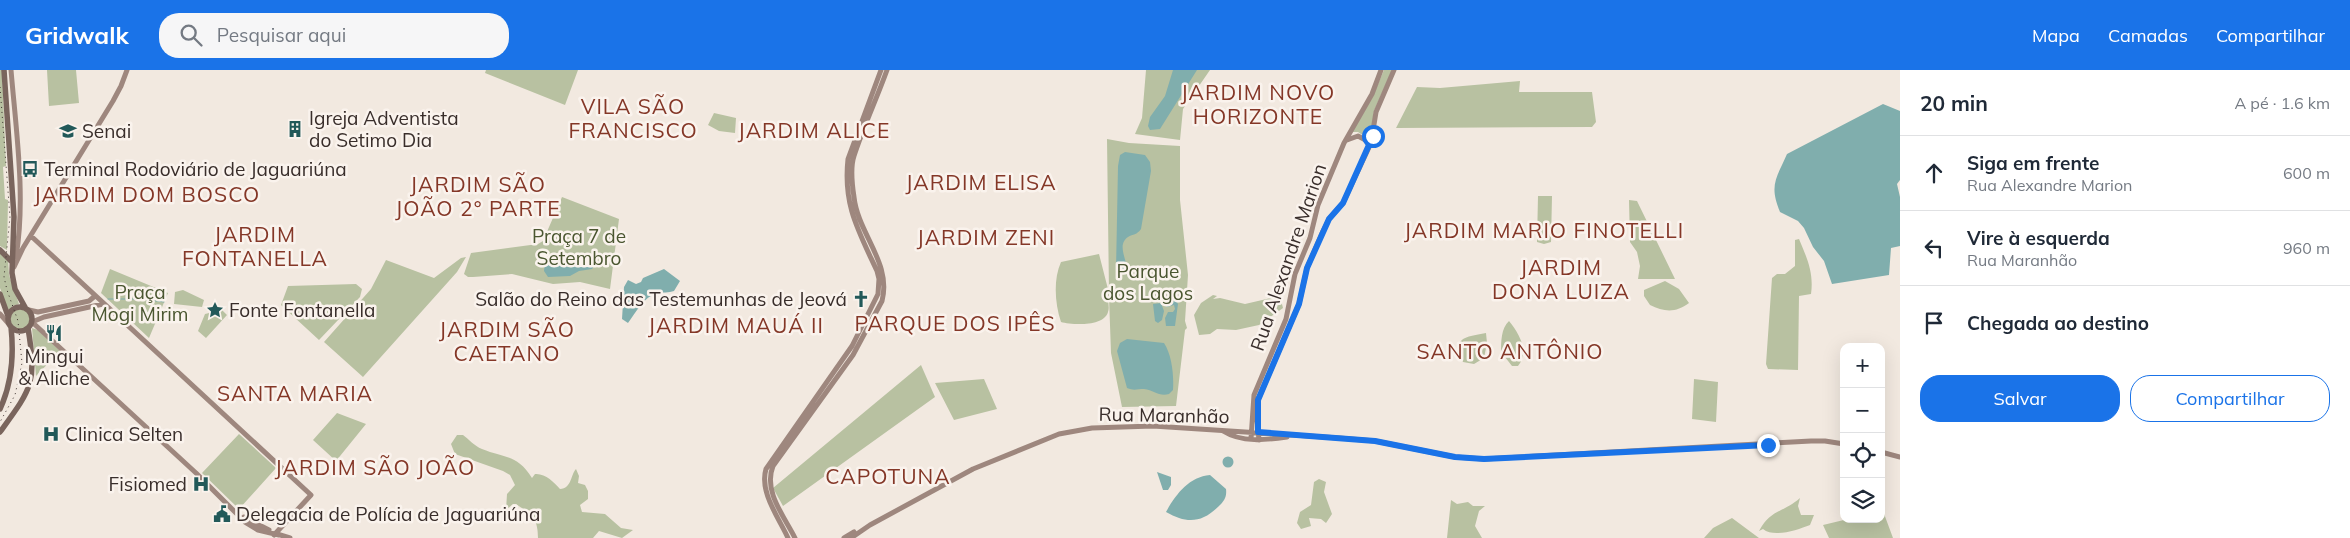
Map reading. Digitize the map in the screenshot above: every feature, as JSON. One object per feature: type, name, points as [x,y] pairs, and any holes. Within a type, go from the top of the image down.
[{"type":"main road","points":[[0,432],[30,387],[33,365],[31,324],[27,309],[15,289],[13,280],[14,217],[4,70]]},
{"type":"main road","points":[[11,70],[21,216],[13,264]]},
{"type":"main road","points":[[13,264],[97,128],[121,86],[127,70]]},
{"type":"main road","points":[[788,538],[764,484],[766,469],[863,336],[882,301],[885,284],[881,266],[868,246],[850,210],[847,172],[848,159],[881,70]]},
{"type":"main road","points":[[795,538],[770,486],[774,466],[846,356],[874,304],[879,287],[877,271],[856,210],[852,165],[887,70]]},
{"type":"main road","name":"Rua Alexandre Marion","points":[[1251,439],[1254,394],[1286,319],[1295,274],[1315,224],[1320,198],[1344,143],[1372,94],[1381,70]]},
{"type":"main road","name":"Rua Alexandre Marion","points":[[1259,440],[1258,400],[1302,295],[1307,268],[1323,231],[1329,219],[1343,203],[1371,143],[1376,112],[1394,70]]},
{"type":"main road","points":[[1344,143],[1349,138],[1358,136],[1371,143]]},
{"type":"main road","points":[[31,236],[311,495],[276,534]]},
{"type":"main road","points":[[0,250],[13,264]]},
{"type":"main road","points":[[0,294],[9,322],[12,358],[8,390],[0,409]]},
{"type":"main road","points":[[1290,295],[1297,297],[1302,295]]},
{"type":"main road","points":[[9,322],[12,309],[27,309],[38,312],[89,301],[95,296]]},
{"type":"main road","points":[[0,314],[20,331],[44,317],[103,304]]},
{"type":"main road","points":[[31,324],[251,527],[290,538]]},
{"type":"main road","points":[[863,326],[865,329],[863,336]]},
{"type":"main road","name":"Rua Maranhão","points":[[844,538],[973,470],[1058,434],[1092,428],[1123,426],[1221,429],[1300,435],[1375,441],[1455,457],[1484,459],[1810,441],[1840,443]]},
{"type":"main road","points":[[1221,429],[1230,435],[1259,440],[1300,435]]},
{"type":"main road","points":[[786,440],[788,443],[787,448]]},
{"type":"main road","points":[[1885,453],[1900,457]]},
{"type":"main road","name":"Rua Maranhão","points":[[851,538],[864,529]]},
{"type":"green space","points":[[0,70],[2,70],[6,166],[3,167],[5,199],[8,200],[7,250],[0,246]]},
{"type":"green space","points":[[47,70],[76,70],[79,103],[49,106]]},
{"type":"green space","points":[[486,70],[578,70],[565,105],[485,73]]},
{"type":"green space","points":[[1146,70],[1210,70],[1183,109],[1180,140],[1135,134],[1142,118]]},
{"type":"green space","points":[[1384,70],[1392,70],[1374,111],[1371,135],[1367,138],[1358,132],[1351,132],[1372,98]]},
{"type":"green space","points":[[1520,81],[1519,92],[1592,92],[1596,122],[1592,127],[1396,128],[1417,87],[1440,88]]},
{"type":"green space","points":[[714,113],[736,118],[735,133],[719,131],[708,125]]},
{"type":"green space","name":"Parque dos Lagos","points":[[1107,139],[1129,143],[1180,146],[1180,200],[1188,275],[1185,321],[1187,328],[1185,330],[1176,406],[1122,407],[1111,353],[1109,297],[1108,312],[1105,317],[1094,323],[1061,322],[1059,315],[1056,300],[1056,284],[1061,262],[1099,254],[1109,293]]},
{"type":"green space","points":[[1538,196],[1552,196],[1551,242],[1544,244],[1537,242]]},
{"type":"green space","name":"Praça 7 de Setembro","points":[[562,197],[619,219],[610,289],[580,282],[553,284],[512,274],[468,277],[464,274],[471,253],[538,244],[543,241]]},
{"type":"green space","points":[[1629,200],[1637,201],[1675,279],[1638,279],[1640,266],[1637,252],[1630,242]]},
{"type":"green space","points":[[1799,239],[1809,266],[1812,286],[1811,294],[1799,296],[1798,370],[1768,369],[1766,364],[1772,278],[1777,274],[1785,274],[1795,266],[1795,240]]},
{"type":"green space","points":[[0,252],[8,258],[9,275],[19,304],[8,310],[0,288]]},
{"type":"green space","points":[[466,257],[457,272],[363,377],[324,342],[371,289],[386,260],[434,278],[461,258]]},
{"type":"green space","name":"Praça Mogi Mirim","points":[[110,269],[168,293],[149,338],[101,293]]},
{"type":"green space","points":[[1665,281],[1679,289],[1689,303],[1675,310],[1660,309],[1650,305],[1644,296],[1644,290]]},
{"type":"green space","points":[[356,284],[362,289],[360,297],[319,340],[281,305],[288,286]]},
{"type":"green space","points":[[183,290],[204,300],[202,307],[174,304],[175,292]]},
{"type":"green space","points":[[1213,295],[1217,296],[1213,299],[1220,298],[1245,304],[1280,296],[1283,308],[1259,325],[1236,330],[1217,329],[1210,334],[1199,335],[1194,315],[1201,303]]},
{"type":"green space","points":[[20,309],[27,312],[30,319],[27,326],[20,329],[13,326],[10,319],[13,312]]},
{"type":"green space","points":[[222,310],[227,315],[206,338],[198,331],[205,314]]},
{"type":"green space","points":[[1509,321],[1522,343],[1523,355],[1518,366],[1512,366],[1501,352],[1503,331]]},
{"type":"green space","points":[[32,328],[38,330],[60,351],[36,376]]},
{"type":"green space","points":[[1486,333],[1487,343],[1484,358],[1474,364],[1463,362],[1459,347],[1460,342],[1467,337]]},
{"type":"green space","points":[[921,365],[935,397],[783,506],[773,488]]},
{"type":"green space","points":[[984,379],[997,409],[954,420],[935,383]]},
{"type":"green space","points":[[1694,379],[1718,382],[1716,422],[1692,419]]},
{"type":"green space","points":[[337,413],[366,424],[336,461],[313,440]]},
{"type":"green space","points":[[239,434],[276,468],[239,509],[202,473]]},
{"type":"green space","points":[[457,435],[463,435],[482,449],[510,458],[521,465],[532,478],[535,474],[546,476],[560,489],[569,484],[576,469],[579,476],[578,483],[585,485],[588,491],[588,499],[580,505],[582,512],[605,514],[621,528],[633,530],[622,538],[599,531],[593,538],[538,538],[537,526],[530,514],[516,504],[513,504],[506,510],[507,494],[515,485],[510,475],[455,454],[451,444]]},
{"type":"green space","points":[[1319,479],[1326,482],[1324,492],[1332,514],[1326,523],[1321,519],[1309,518],[1311,526],[1301,529],[1297,523],[1300,512],[1311,505],[1314,482]]},
{"type":"green space","points":[[1800,498],[1798,506],[1801,515],[1814,515],[1810,525],[1779,533],[1768,532],[1763,529],[1759,531],[1768,519]]},
{"type":"green space","points":[[1451,500],[1457,504],[1468,502],[1473,506],[1485,506],[1479,511],[1475,526],[1482,538],[1447,538]]},
{"type":"green space","points":[[1885,516],[1893,538],[1829,538],[1823,525],[1840,521],[1840,523],[1885,523]]},
{"type":"green space","points":[[1732,518],[1759,538],[1704,538],[1713,528]]},
{"type":"water","points":[[1173,70],[1197,70],[1160,129],[1150,130],[1148,126],[1150,117],[1165,96]]},
{"type":"water","points":[[1883,104],[1900,111],[1900,180],[1897,184],[1900,197],[1900,246],[1891,248],[1889,275],[1832,284],[1824,261],[1813,247],[1804,228],[1798,221],[1780,212],[1775,195],[1775,182],[1787,154]]},
{"type":"water","points":[[1125,152],[1145,155],[1150,162],[1151,171],[1141,229],[1128,237],[1123,244],[1127,271],[1120,274],[1116,270],[1118,166],[1120,155]]},
{"type":"water","points":[[588,255],[594,255],[596,263],[592,269],[579,271],[570,276],[548,277],[544,271],[545,262],[549,257],[555,257],[568,267]]},
{"type":"water","points":[[664,269],[680,281],[674,291],[652,295],[641,305],[628,323],[622,319],[624,287],[628,280],[636,284],[641,282],[643,278]]},
{"type":"water","points":[[1175,299],[1178,304],[1175,326],[1166,326],[1165,318],[1168,312],[1173,312],[1175,309],[1174,305],[1167,307],[1165,305],[1166,300]]},
{"type":"water","points":[[1161,303],[1164,311],[1162,320],[1158,323],[1155,321],[1153,304]]},
{"type":"water","points":[[1127,339],[1164,343],[1171,359],[1173,372],[1173,390],[1169,394],[1162,395],[1144,389],[1134,390],[1127,388],[1117,351],[1120,343]]},
{"type":"water","points":[[1228,456],[1234,462],[1228,468],[1222,462]]},
{"type":"water","points":[[1157,472],[1171,477],[1171,485],[1168,490],[1163,490]]},
{"type":"water","points":[[1210,475],[1226,489],[1224,501],[1213,512],[1200,519],[1188,520],[1166,512],[1174,499],[1189,483],[1202,476]]},
{"type":"waterway","points":[[108,299],[141,299],[164,302]]},
{"type":"railway","points":[[0,87],[10,217],[4,277],[18,321],[22,363],[15,395],[0,422]]},
{"type":"place","name":"Igreja Adventista do Setimo Dia","points":[[295,129]]},
{"type":"place","name":"Senai","points":[[68,131]]},
{"type":"place","name":"Terminal Rodoviário de Jaguariúna","points":[[30,169]]},
{"type":"place","name":"Salão do Reino das Testemunhas de Jeová","points":[[861,299]]},
{"type":"place","name":"Fonte Fontanella","points":[[215,310]]},
{"type":"place","name":"Mingui & Aliche","points":[[54,333]]},
{"type":"place","name":"Clinica Selten","points":[[51,434]]},
{"type":"place","name":"Fisiomed","points":[[201,484]]},
{"type":"place","name":"Delegacia de Polícia de Jaguariúna","points":[[222,514]]},
{"type":"district","name":"JARDIM NOVO HORIZONTE","points":[[1258,104]]},
{"type":"district","name":"VILA SÃO FRANCISCO","points":[[633,118]]},
{"type":"district","name":"JARDIM ALICE","points":[[814,130]]},
{"type":"district","name":"JARDIM ELISA","points":[[981,182]]},
{"type":"district","name":"JARDIM DOM BOSCO","points":[[147,194]]},
{"type":"district","name":"JARDIM SÃO JOÃO 2° PARTE","points":[[478,196]]},
{"type":"district","name":"JARDIM MARIO FINOTELLI","points":[[1544,230]]},
{"type":"district","name":"JARDIM ZENI","points":[[986,237]]},
{"type":"district","name":"JARDIM FONTANELLA","points":[[255,246]]},
{"type":"district","name":"JARDIM DONA LUIZA","points":[[1561,279]]},
{"type":"district","name":"PARQUE DOS IPÊS","points":[[955,323]]},
{"type":"district","name":"JARDIM MAUÁ II","points":[[736,325]]},
{"type":"district","name":"JARDIM SÃO CAETANO","points":[[507,341]]},
{"type":"district","name":"SANTO ANTÔNIO","points":[[1510,351]]},
{"type":"district","name":"SANTA MARIA","points":[[295,393]]},
{"type":"district","name":"JARDIM SÃO JOÃO","points":[[375,467]]},
{"type":"district","name":"CAPOTUNA","points":[[888,476]]},
{"type":"route","points":[[1373,136],[1360,169],[1343,203],[1329,219],[1307,268],[1299,304],[1258,400],[1258,432],[1375,441],[1455,457],[1484,459],[1768,445]]}]
